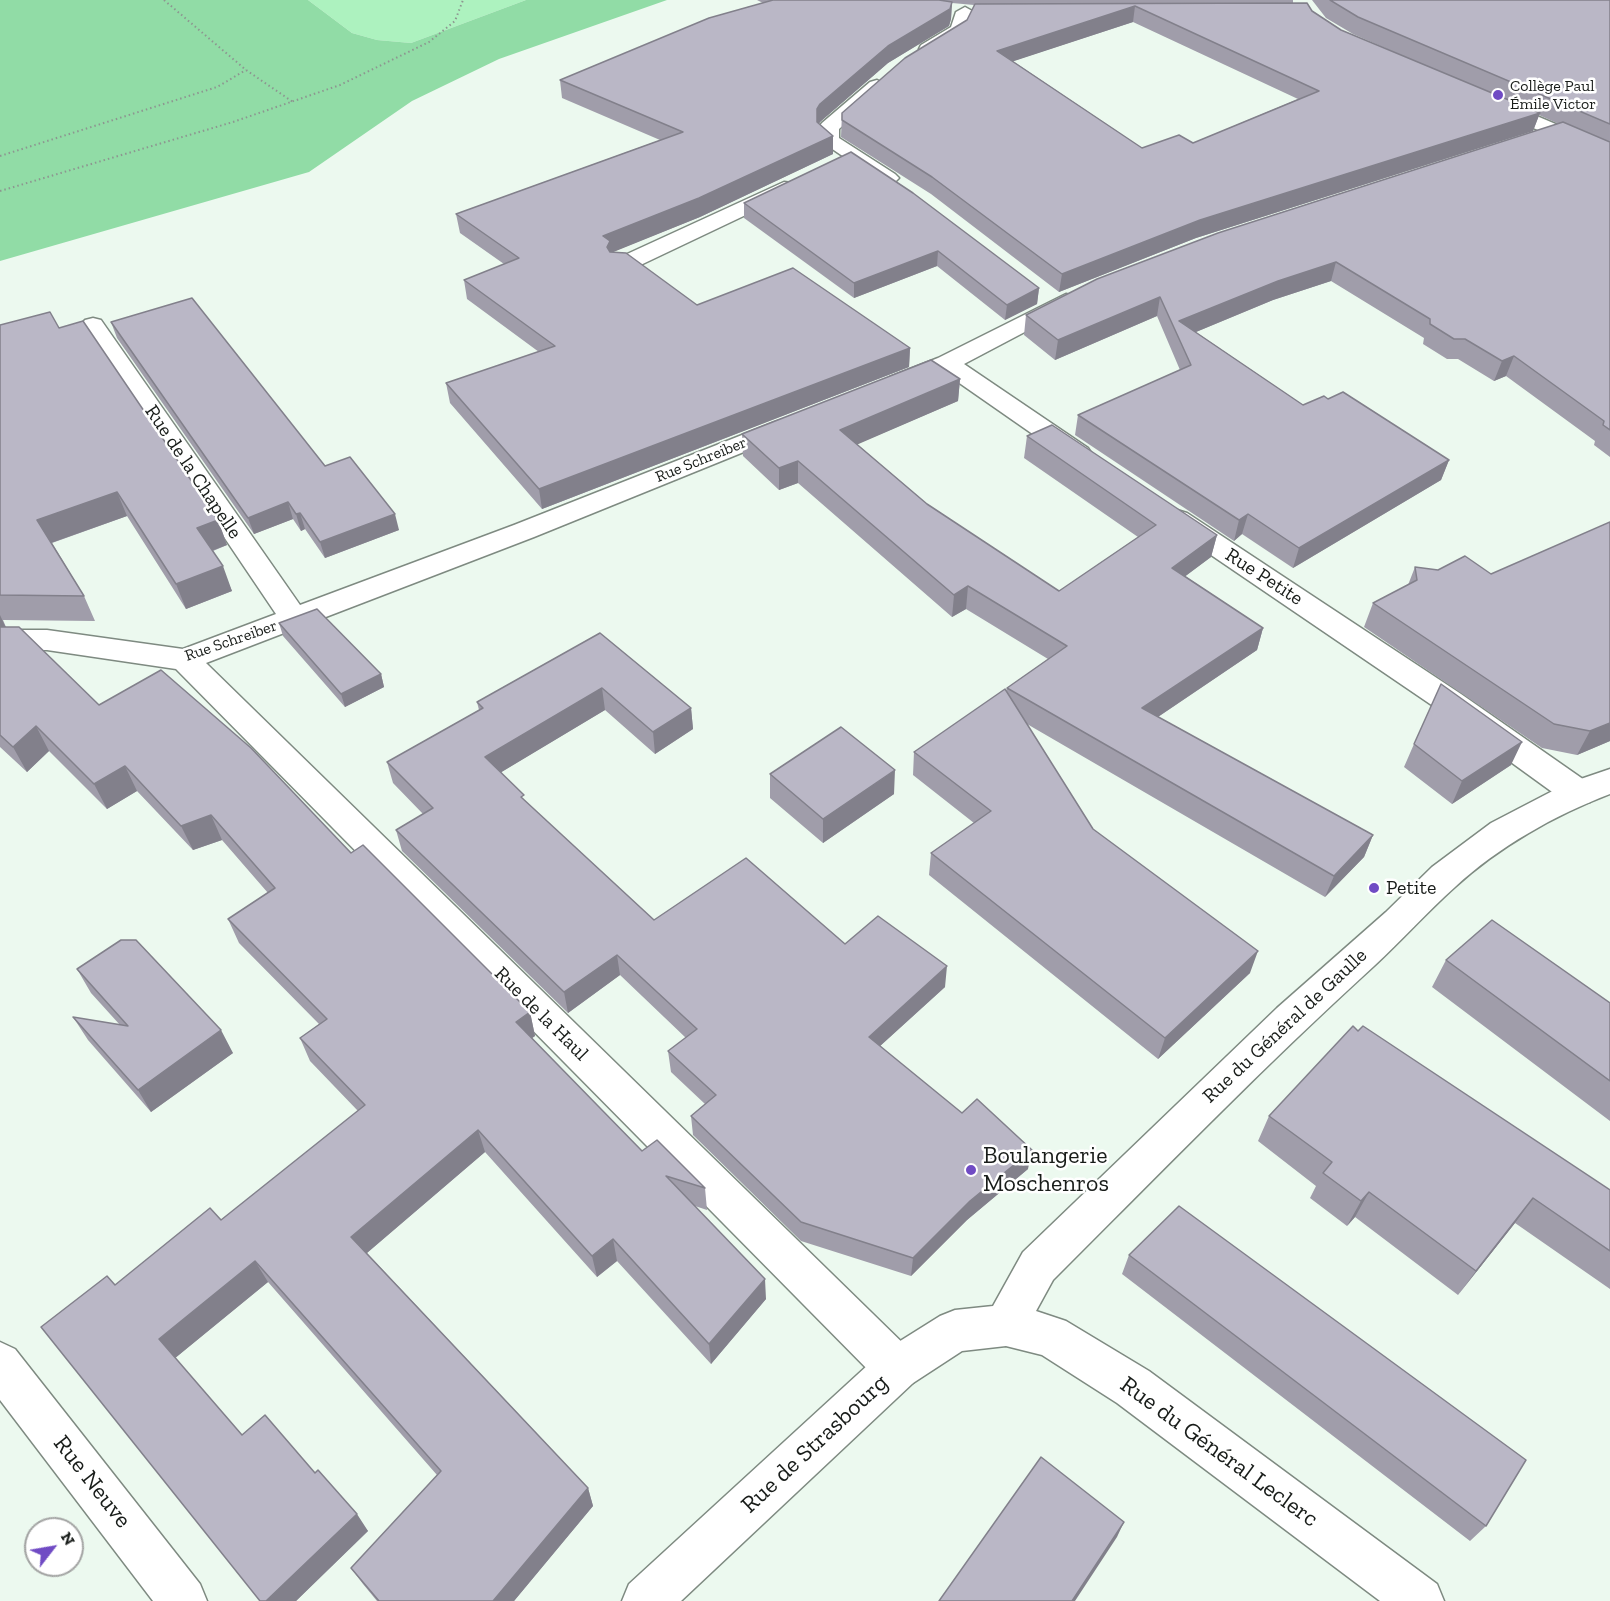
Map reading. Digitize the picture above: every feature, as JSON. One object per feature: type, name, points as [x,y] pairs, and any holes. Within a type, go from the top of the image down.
[{"type":"street","points":[[944,11],[988,12]]},
{"type":"street","points":[[914,58],[959,30],[965,12]]},
{"type":"street","points":[[896,69],[828,127],[829,140],[902,188]]},
{"type":"street","points":[[1481,99],[1610,155]]},
{"type":"street","points":[[1523,144],[1558,131]]},
{"type":"street","points":[[832,165],[853,155]]},
{"type":"street","points":[[622,265],[801,180]]},
{"type":"street","points":[[880,389],[947,363],[1048,298],[1085,291]]},
{"type":"street","name":"Rue de la Chapelle","points":[[93,325],[294,619]]},
{"type":"street","points":[[947,363],[1105,471]]},
{"type":"street","name":"Rue Schreiber","points":[[0,640],[48,640],[185,660],[813,416]]},
{"type":"street","name":"Rue Petite","points":[[1154,504],[1376,651],[1594,787]]},
{"type":"street","name":"Rue de la Haul","points":[[185,660],[897,1368]]},
{"type":"street","name":"Rue du Général de Gaulle","points":[[1005,1325],[1038,1266],[1290,1018],[1472,852],[1503,832],[1594,787]]},
{"type":"street","name":"Rue de Strasbourg","points":[[646,1601],[897,1368],[955,1331],[1005,1325]]},
{"type":"street","name":"Rue du Général Leclerc","points":[[1005,1325],[1051,1336],[1134,1387],[1420,1601]]},
{"type":"street","name":"Rue Neuve","points":[[0,1364],[183,1601]]},
{"type":"path","points":[[164,0],[246,70],[293,102]]},
{"type":"path","points":[[0,192],[340,86],[429,42],[455,21],[463,0]]},
{"type":"path","points":[[0,156],[217,87],[246,70]]},
{"type":"green space","points":[[0,0],[308,0],[352,33],[377,40],[411,43],[526,0],[667,0],[499,59],[412,101],[309,172],[0,261]]},
{"type":"green space","points":[[308,0],[526,0],[411,43],[377,40],[352,33]]},
{"type":"building","points":[[773,0],[939,0],[952,2],[950,9],[888,46],[820,104],[817,109],[817,122],[833,136],[699,198],[603,236],[610,241],[607,247],[610,252],[626,253],[697,305],[793,268],[910,348],[539,489],[446,383],[555,346],[464,280],[519,258],[456,214],[683,132],[560,80],[709,18]]},
{"type":"building","points":[[1330,0],[1610,0],[1610,124],[1358,17]]},
{"type":"building","points":[[1307,3],[1312,11],[1341,30],[1540,113],[1200,220],[1062,274],[932,177],[842,120],[842,113],[905,58],[967,20],[975,4]],"holes":[[[1135,6],[1319,91],[1193,143],[1179,135],[1142,148],[997,51]]]},
{"type":"building","points":[[1563,122],[1610,142],[1610,430],[1603,425],[1604,421],[1514,356],[1502,361],[1465,339],[1454,339],[1430,324],[1430,319],[1336,262],[1278,281],[1179,321],[1303,405],[1324,396],[1328,399],[1343,392],[1449,460],[1299,548],[1248,514],[1239,520],[1078,415],[1191,365],[1160,297],[1058,340],[1026,315],[1097,279],[1218,233]]},
{"type":"building","points":[[851,152],[913,193],[1039,288],[1007,305],[938,251],[854,283],[744,203]]},
{"type":"building","points":[[192,298],[325,466],[350,457],[395,514],[320,542],[300,513],[296,514],[288,502],[248,518],[111,322]]},
{"type":"building","points":[[50,312],[59,328],[83,321],[218,520],[197,528],[223,566],[176,584],[117,492],[37,520],[84,596],[0,595],[0,325]]},
{"type":"building","points":[[931,360],[960,379],[840,430],[927,504],[1059,591],[1156,525],[1027,436],[1052,425],[1217,535],[1172,568],[1263,628],[1142,708],[1373,835],[1334,876],[1007,688],[1067,646],[968,586],[954,595],[798,461],[779,468],[742,434]]},
{"type":"building","points":[[1610,522],[1610,723],[1590,731],[1554,724],[1373,603],[1417,580],[1415,567],[1438,570],[1465,556],[1491,574]]},
{"type":"building","points":[[317,609],[381,674],[341,694],[279,623]]},
{"type":"building","points":[[0,627],[19,627],[99,705],[161,670],[251,748],[351,853],[363,845],[530,1012],[516,1022],[642,1151],[657,1140],[705,1188],[666,1176],[765,1279],[709,1344],[613,1239],[592,1256],[478,1130],[351,1237],[588,1488],[493,1601],[379,1601],[351,1568],[441,1471],[255,1261],[159,1339],[242,1435],[265,1415],[315,1473],[318,1470],[357,1514],[266,1601],[260,1601],[41,1327],[107,1276],[115,1285],[210,1208],[221,1220],[365,1105],[300,1038],[327,1019],[228,919],[275,888],[211,815],[181,826],[125,766],[94,784],[36,726],[13,747],[0,735]]},
{"type":"building","points":[[600,633],[691,708],[653,732],[602,688],[485,757],[524,795],[521,797],[654,920],[746,858],[845,944],[878,916],[947,966],[869,1037],[962,1113],[977,1099],[1032,1150],[970,1201],[913,1258],[801,1222],[691,1116],[716,1095],[668,1051],[697,1029],[617,955],[564,992],[396,830],[433,808],[387,762],[483,708],[477,702]]},
{"type":"building","points":[[1441,684],[1522,742],[1462,781],[1414,744]]},
{"type":"building","points":[[1005,689],[1093,829],[1258,951],[1165,1038],[931,853],[991,811],[914,752]]},
{"type":"building","points":[[841,727],[895,770],[823,819],[770,774]]},
{"type":"building","points":[[1492,920],[1610,1003],[1610,1081],[1446,960]]},
{"type":"building","points":[[121,940],[136,940],[221,1030],[138,1090],[73,1017],[128,1026],[77,969]]},
{"type":"building","points":[[1353,1026],[1358,1031],[1363,1026],[1610,1190],[1610,1251],[1533,1198],[1476,1271],[1369,1192],[1361,1201],[1323,1173],[1332,1162],[1269,1116]]},
{"type":"building","points":[[1179,1206],[1526,1460],[1486,1526],[1129,1255]]},
{"type":"building","points":[[1041,1457],[1124,1522],[1072,1601],[939,1601]]},
{"type":"place","name":"Collège Paul Émile Victor","points":[[1498,95]]},
{"type":"place","name":"Petite","points":[[1374,888]]},
{"type":"place","name":"Boulangerie Moschenros","points":[[971,1170]]}]
